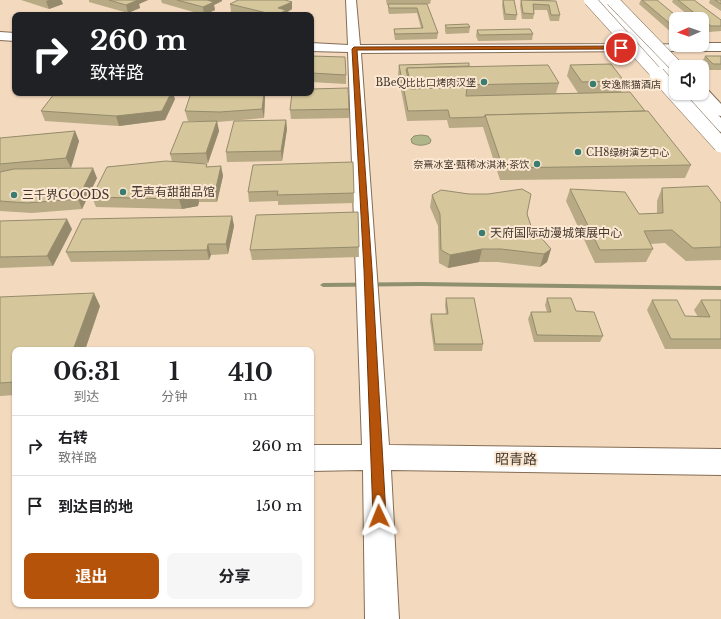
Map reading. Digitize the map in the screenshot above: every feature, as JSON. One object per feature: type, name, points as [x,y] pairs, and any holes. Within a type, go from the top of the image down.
[{"type":"main road","points":[[351,0],[378,457],[382,619]]},
{"type":"main road","points":[[590,0],[721,145]]},
{"type":"main road","points":[[600,0],[669,72]]},
{"type":"main road","points":[[612,0],[670,60]]},
{"type":"main road","points":[[0,36],[12,36]]},
{"type":"main road","points":[[314,47],[354,49],[721,47]]},
{"type":"main road","points":[[709,99],[721,112]]},
{"type":"main road","points":[[696,100],[721,127]]},
{"type":"main road","name":"昭青路","points":[[314,458],[378,457],[721,462]]},
{"type":"shaded area","points":[[414,136],[428,136],[431,140],[430,143],[425,145],[416,145],[412,143],[411,139]]},
{"type":"building","points":[[109,0],[138,0],[126,5]]},
{"type":"building","points":[[177,0],[207,0],[214,2],[203,7]]},
{"type":"building","points":[[238,0],[285,0],[292,2],[278,8],[286,10],[282,12],[263,12],[230,4]]},
{"type":"building","points":[[503,0],[514,0],[517,15],[505,14]]},
{"type":"building","points":[[521,0],[556,1],[560,15],[551,15],[549,5],[533,4],[534,14],[523,13]]},
{"type":"building","points":[[642,0],[657,0],[672,12],[669,12],[669,23]]},
{"type":"building","points":[[678,0],[694,0],[721,20],[721,26],[711,26],[709,24],[709,12],[693,12]]},
{"type":"building","points":[[715,0],[721,0],[721,4]]},
{"type":"building","points":[[388,4],[427,4],[438,33],[395,34],[394,29],[423,28],[417,8],[389,8]]},
{"type":"building","points":[[468,24],[470,27],[447,28],[445,25]]},
{"type":"building","points":[[530,29],[533,34],[479,35],[477,30]]},
{"type":"building","points":[[314,56],[345,57],[346,75],[314,73]]},
{"type":"building","points":[[705,56],[721,56],[721,64],[713,64]]},
{"type":"building","points":[[469,63],[469,66],[407,68],[406,70],[411,89],[467,87],[466,96],[630,92],[645,111],[485,115],[484,117],[450,118],[448,110],[408,111],[399,65]]},
{"type":"building","points":[[611,64],[624,81],[582,82],[570,65]]},
{"type":"building","points":[[548,65],[559,83],[411,86],[407,68]]},
{"type":"building","points":[[348,88],[349,109],[290,110],[292,96],[314,96],[314,89]]},
{"type":"building","points":[[52,96],[170,96],[162,111],[116,116],[41,111]]},
{"type":"building","points":[[190,96],[264,96],[262,109],[220,112],[185,111]]},
{"type":"building","name":"CH8绿树演艺中心","points":[[648,111],[691,165],[503,168],[485,115]]},
{"type":"building","points":[[286,120],[281,151],[226,152],[234,121]]},
{"type":"building","points":[[217,121],[206,153],[170,154],[183,122]]},
{"type":"building","points":[[75,131],[66,158],[0,164],[0,138]]},
{"type":"building","points":[[166,161],[207,164],[206,167],[221,166],[215,192],[197,192],[195,195],[179,199],[92,197],[107,167]]},
{"type":"building","points":[[353,162],[354,193],[277,195],[278,191],[248,192],[253,165]]},
{"type":"building","points":[[93,168],[78,199],[27,203],[0,201],[0,172],[14,169]]},
{"type":"building","points":[[708,186],[721,203],[721,247],[693,248],[672,230],[644,231],[653,249],[600,250],[570,189],[625,192],[639,214],[663,213],[662,188]]},
{"type":"building","name":"天府国际动漫城策展中心","points":[[522,189],[531,194],[527,214],[531,226],[551,249],[544,254],[501,249],[482,249],[450,255],[441,250],[440,214],[432,195],[441,190],[469,194],[488,194]]},
{"type":"building","points":[[358,212],[359,247],[250,250],[256,215]]},
{"type":"building","points":[[232,216],[226,244],[208,244],[207,250],[66,252],[82,219]]},
{"type":"building","points":[[67,219],[47,256],[0,257],[0,221]]},
{"type":"building","points":[[94,293],[74,347],[12,347],[12,382],[0,383],[0,297]]},
{"type":"building","points":[[446,298],[474,298],[483,344],[435,344],[431,314],[448,314]]},
{"type":"building","points":[[547,298],[571,298],[576,311],[594,312],[603,336],[537,335],[531,312],[551,312]]},
{"type":"building","points":[[652,300],[677,300],[685,316],[710,317],[701,300],[721,300],[721,339],[671,339]]},
{"type":"waterway","points":[[323,285],[421,284],[721,288]]},
{"type":"place","name":"BBeQ比比口烤肉汉堡","points":[[484,82]]},
{"type":"place","name":"安逸熊猫酒店","points":[[593,84]]},
{"type":"place","name":"CH8绿树演艺中心","points":[[578,152]]},
{"type":"place","name":"奈熹冰室·甄稀冰淇淋·茶饮","points":[[537,164]]},
{"type":"place","name":"无声有甜甜品馆","points":[[123,192]]},
{"type":"place","name":"三千界GOODS","points":[[14,195]]},
{"type":"place","name":"天府国际动漫城策展中心","points":[[482,233]]},
{"type":"route","points":[[379,516],[378,457],[368,270],[354,49],[621,48]]}]
